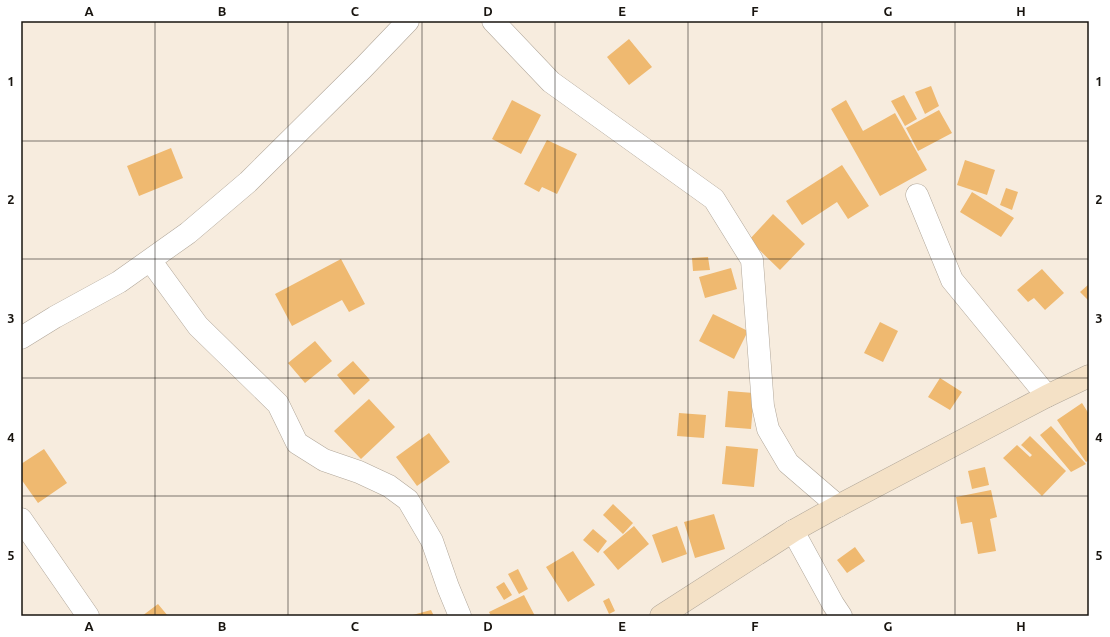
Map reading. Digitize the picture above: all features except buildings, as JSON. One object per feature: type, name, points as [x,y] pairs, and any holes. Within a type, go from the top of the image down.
[{"type":"street","points":[[21,338],[55,317],[119,282],[188,233],[248,182],[408,21]]},
{"type":"street","points":[[493,21],[551,82],[714,199],[752,260],[763,406],[768,429],[788,463],[838,506]]},
{"type":"street","points":[[917,195],[952,280],[1047,396]]},
{"type":"street","points":[[150,260],[198,326],[278,404],[297,443],[324,460],[359,472],[389,486],[408,500],[432,541],[460,616]]},
{"type":"street","points":[[661,616],[794,531],[838,506],[1047,396],[1088,380]]},
{"type":"street","points":[[21,519],[88,616]]},
{"type":"street","points":[[794,531],[840,616]]}]
